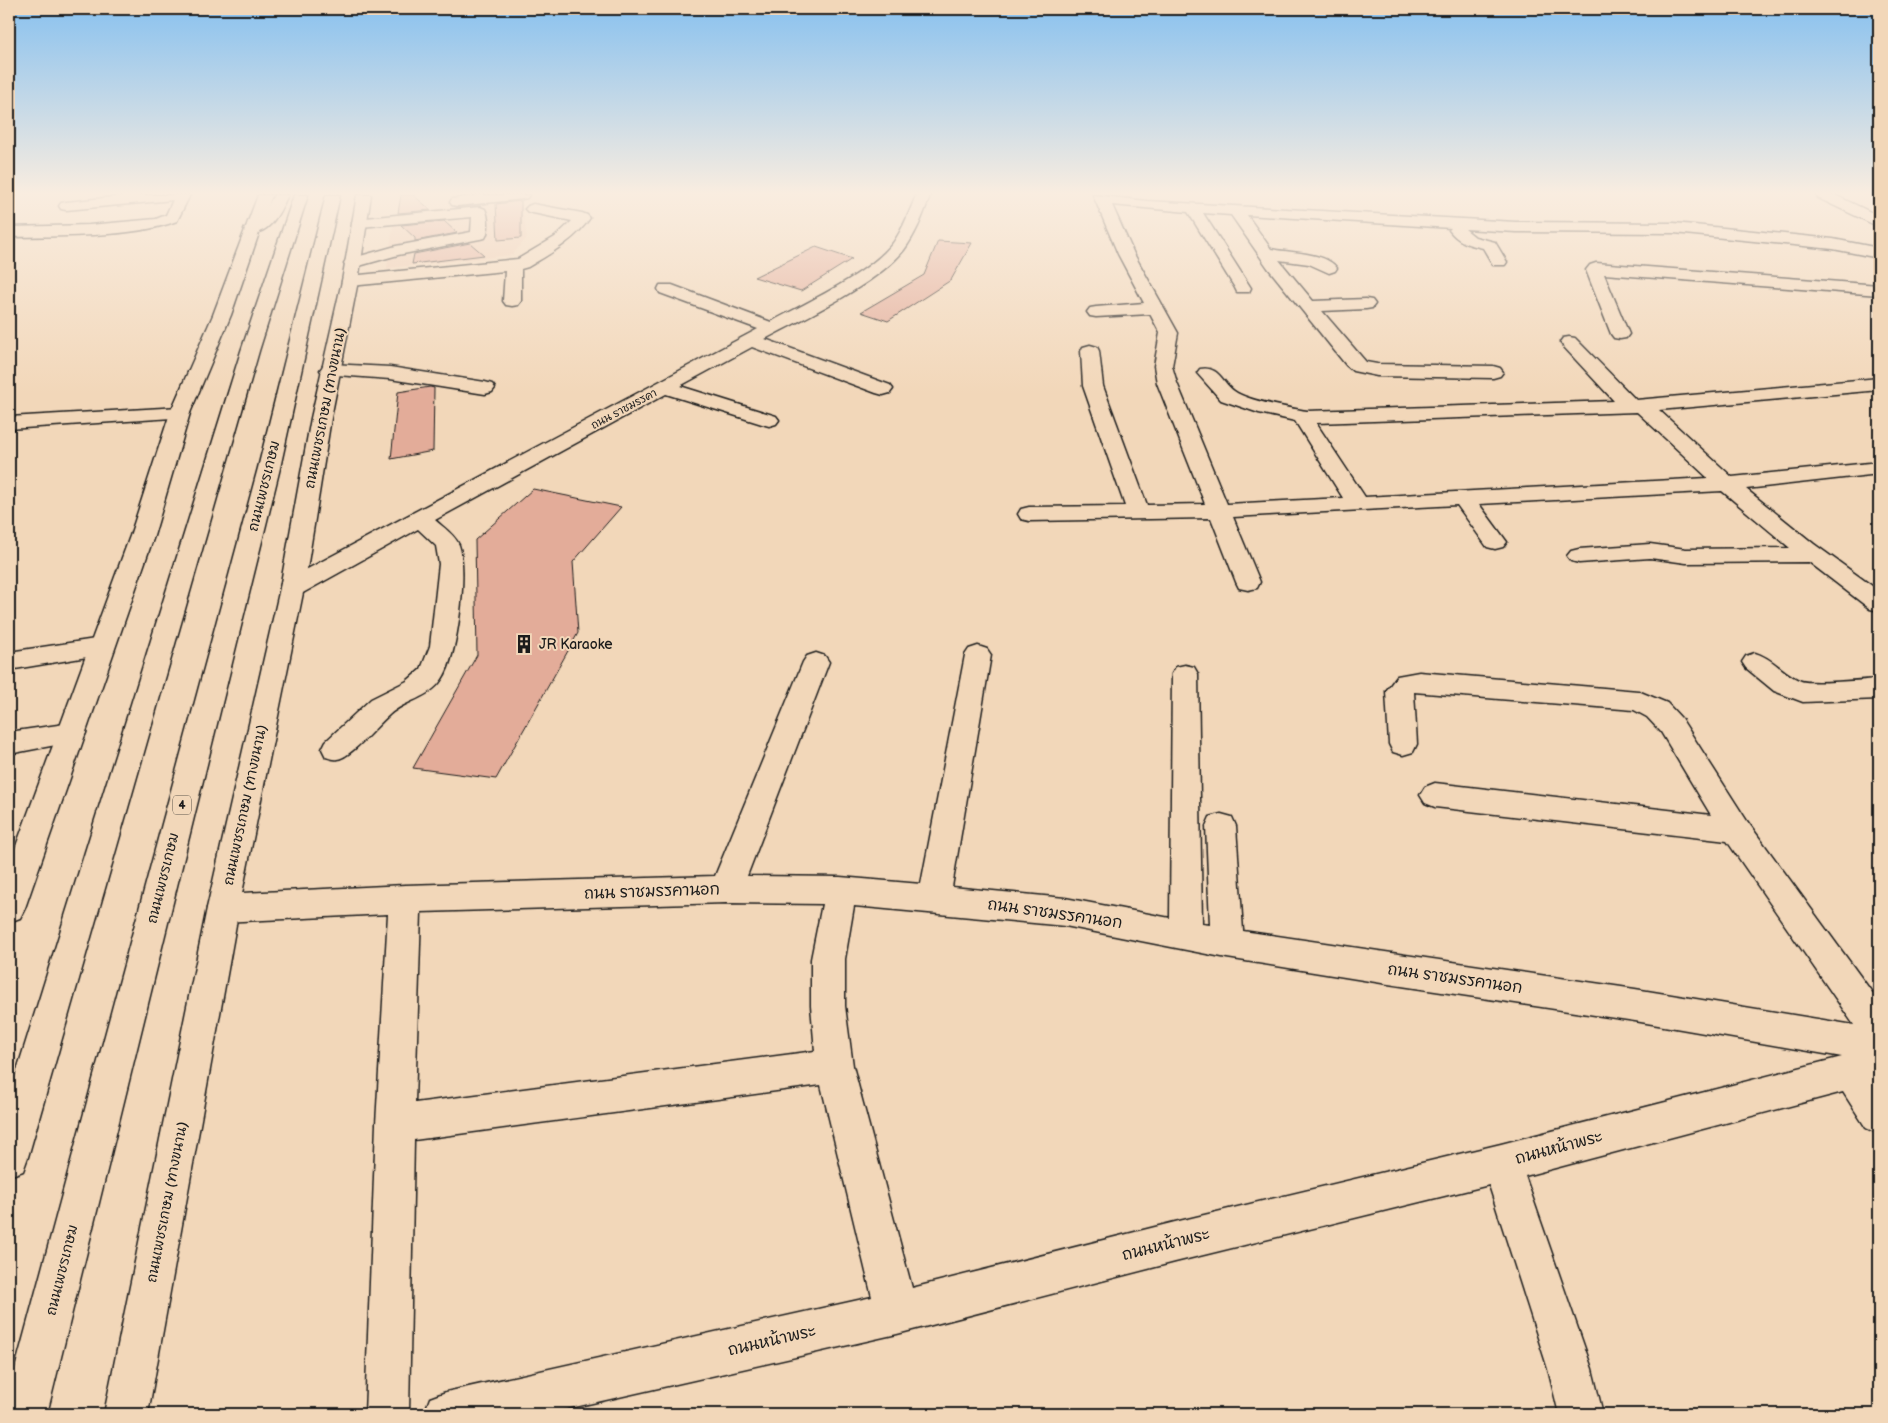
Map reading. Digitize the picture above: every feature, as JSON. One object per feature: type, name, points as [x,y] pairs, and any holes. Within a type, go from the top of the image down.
[{"type":"main road","points":[[11,894],[72,733],[142,536],[180,413],[222,315],[240,261]]},
{"type":"main road","points":[[9,1157],[250,351],[279,261]]},
{"type":"main road","name":"ถนนเพชรเกษม","points":[[24,1414],[269,468],[317,261]]},
{"type":"main road","name":"ถนนเพชรเกษม (ทางขนาน)","points":[[126,1414],[223,908],[292,588],[330,370],[353,261]]},
{"type":"main road","points":[[351,272],[374,261]]},
{"type":"main road","points":[[351,272],[512,265],[528,261]]},
{"type":"main road","name":"ถนน ราชมรรคา","points":[[292,588],[821,302],[882,261]]},
{"type":"main road","points":[[1130,261],[1169,333],[1162,366],[1167,383],[1221,511],[1248,582]]},
{"type":"main road","points":[[1227,261],[1244,288]]},
{"type":"main road","points":[[1271,261],[1306,307],[1360,367],[1376,370],[1493,372]]},
{"type":"main road","points":[[1316,261],[1329,268]]},
{"type":"main road","points":[[512,265],[512,301]]},
{"type":"main road","points":[[1620,334],[1594,270],[1596,268],[1879,290]]},
{"type":"main road","points":[[666,289],[772,328]]},
{"type":"main road","points":[[1306,307],[1366,304]]},
{"type":"main road","points":[[1096,312],[1155,308]]},
{"type":"main road","points":[[750,340],[883,388]]},
{"type":"main road","points":[[1569,342],[1636,406],[1727,484],[1814,555],[1879,603]]},
{"type":"main road","points":[[1090,351],[1093,386],[1139,513]]},
{"type":"main road","points":[[330,370],[390,373],[485,388]]},
{"type":"main road","points":[[1207,373],[1228,396],[1266,409],[1307,417],[1636,406],[1879,384]]},
{"type":"main road","points":[[663,387],[769,420]]},
{"type":"main road","points":[[9,423],[180,413]]},
{"type":"main road","points":[[1307,417],[1305,421],[1306,426],[1358,503]]},
{"type":"main road","points":[[1029,514],[1221,511],[1727,484],[1879,468]]},
{"type":"main road","points":[[1463,498],[1495,542]]},
{"type":"main road","points":[[336,749],[381,706],[416,688],[432,674],[443,646],[450,564],[447,544],[421,519]]},
{"type":"main road","points":[[1579,556],[1650,551],[1686,556],[1814,555]]},
{"type":"main road","points":[[9,660],[102,647]]},
{"type":"main road","points":[[934,899],[978,655]]},
{"type":"main road","points":[[726,890],[816,662]]},
{"type":"main road","points":[[1755,662],[1780,682],[1794,690],[1803,692],[1879,689]]},
{"type":"main road","points":[[1185,674],[1186,935]]},
{"type":"main road","points":[[1403,744],[1399,691],[1406,683],[1419,682],[1638,701],[1657,710],[1670,726],[1736,830],[1879,1031]]},
{"type":"main road","points":[[9,743],[72,733]]},
{"type":"main road","points":[[1436,795],[1736,830]]},
{"type":"main road","points":[[1221,826],[1227,942]]},
{"type":"main road","name":"ถนน ราชมรรคานอก","points":[[223,908],[405,899],[726,890],[840,891],[1065,912],[1186,935],[1388,969],[1635,1005],[1879,1046]]},
{"type":"main road","points":[[840,891],[828,959],[828,1006],[835,1066],[897,1313]]},
{"type":"main road","points":[[387,1414],[395,1124],[405,899]]},
{"type":"main road","points":[[1865,1064],[1879,1114]]},
{"type":"main road","name":"ถนนหน้าพระ","points":[[446,1414],[897,1313],[1175,1242],[1501,1164],[1865,1064]]},
{"type":"main road","points":[[395,1124],[835,1066]]},
{"type":"main road","points":[[1501,1164],[1570,1368],[1581,1414]]},
{"type":"shaded area","points":[[388,261],[450,261],[387,268]]},
{"type":"building","points":[[413,261],[433,261],[412,264]]},
{"type":"building","points":[[786,261],[848,261],[801,291],[754,277]]},
{"type":"building","points":[[930,261],[962,261],[951,280],[888,321],[861,312],[924,275]]},
{"type":"building","points":[[434,388],[433,451],[391,459],[398,392]]},
{"type":"building","name":"JR Karaoke","points":[[533,489],[621,507],[573,562],[578,633],[496,779],[413,768],[477,655],[475,540]]},
{"type":"place","name":"JR Karaoke","points":[[524,644]]}]
